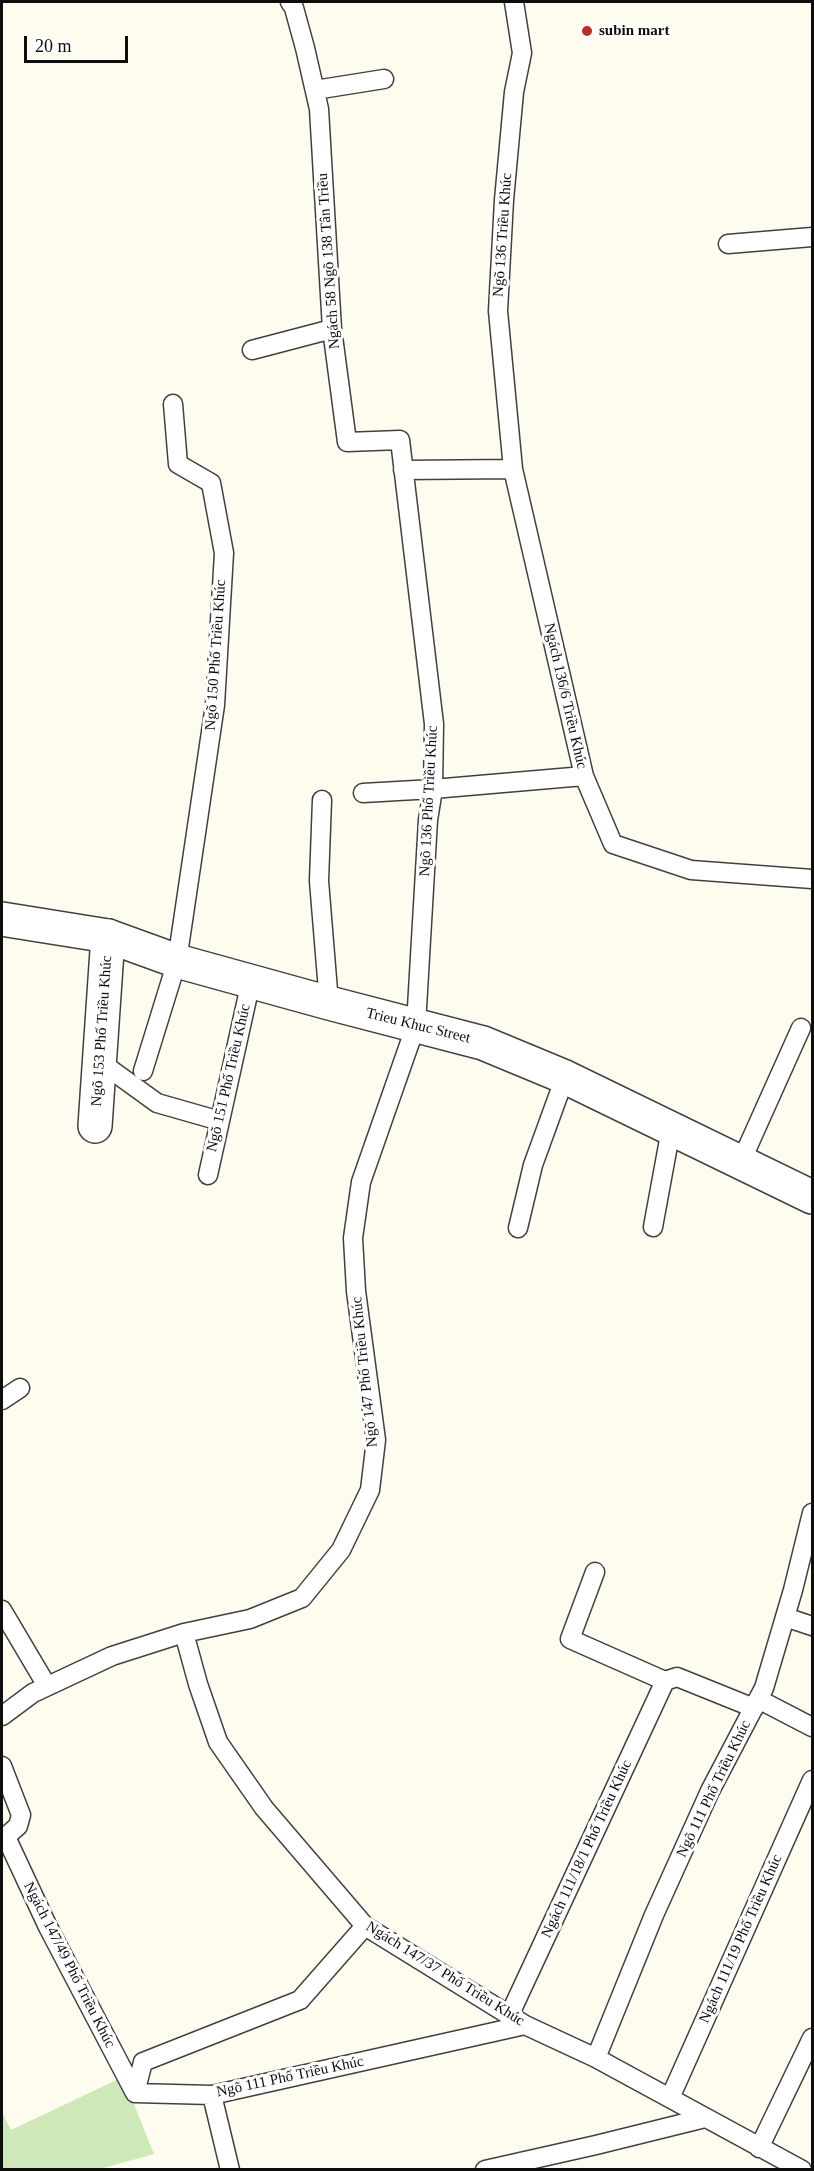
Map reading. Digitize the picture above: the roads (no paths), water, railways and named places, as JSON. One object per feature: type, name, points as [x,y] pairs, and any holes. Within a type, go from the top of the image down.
[{"type":"street","name":"Trieu Khuc Street","points":[[2,919],[108,936],[177,961],[483,1043],[565,1077],[740,1164],[813,1197]]},
{"type":"street","name":"Ngõ 153 Phố Triều Khúc","points":[[95,1126],[108,936]]},
{"type":"lane","name":"Ngách 58 Ngõ 138 Tân Triều","points":[[290,2],[297,18],[319,109],[332,329],[347,442],[400,440],[403,470]]},
{"type":"lane","name":"Ngõ 136 Triều Khúc","points":[[513,469],[498,311],[504,200],[514,93],[522,53],[514,2]]},
{"type":"lane","points":[[315,90],[384,79]]},
{"type":"lane","points":[[728,244],[813,237]]},
{"type":"lane","points":[[252,350],[332,329]]},
{"type":"lane","name":"Ngõ 150 Phố Triều Khúc","points":[[173,404],[178,464],[211,483],[224,553],[215,705],[177,961]]},
{"type":"lane","points":[[403,470],[513,469]]},
{"type":"lane","name":"Ngách 136/6 Triều Khúc","points":[[363,793],[584,776],[513,469]]},
{"type":"lane","name":"Ngõ 136 Phố Triều Khúc","points":[[403,470],[434,724],[433,789],[428,820],[416,1025]]},
{"type":"lane","points":[[584,776],[613,844],[691,870],[813,879]]},
{"type":"lane","points":[[322,800],[320,881],[329,1003]]},
{"type":"lane","points":[[143,1071],[177,961]]},
{"type":"lane","name":"Ngõ 151 Phố Triều Khúc","points":[[208,1175],[251,981]]},
{"type":"lane","name":"Ngõ 147 Phố Triều Khúc","points":[[2,1716],[33,1693],[112,1656],[184,1633],[250,1618],[302,1598],[341,1550],[370,1490],[376,1440],[356,1291],[353,1238],[361,1182],[416,1025]]},
{"type":"lane","points":[[740,1164],[801,1028]]},
{"type":"lane","points":[[99,1061],[157,1103],[220,1121]]},
{"type":"lane","points":[[518,1228],[533,1165],[565,1077]]},
{"type":"lane","points":[[653,1227],[671,1128]]},
{"type":"lane","points":[[2,1400],[20,1388]]},
{"type":"lane","name":"Ngõ 111 Phố Triều Khúc","points":[[596,2058],[658,1904],[710,1791],[764,1688],[813,1513]]},
{"type":"lane","points":[[595,1572],[570,1639],[665,1681],[677,1677],[756,1704],[813,1727]]},
{"type":"lane","points":[[2,1610],[47,1686]]},
{"type":"lane","points":[[785,1617],[813,1626]]},
{"type":"lane","name":"Ngách 147/37 Phố Triều Khúc","points":[[184,1633],[198,1684],[218,1742],[264,1808],[365,1926],[525,2025],[596,2058],[670,2098],[768,2158],[802,2169]]},
{"type":"lane","name":"Ngách 111/18/1 Phố Triều Khúc","points":[[509,2016],[665,1681]]},
{"type":"lane","points":[[2,1766],[21,1815],[18,1826],[4,1838]]},
{"type":"lane","name":"Ngách 111/19 Phố Triều Khúc","points":[[670,2098],[813,1780]]},
{"type":"lane","name":"Ngách 147/49 Phố Triều Khúc","points":[[4,1838],[135,2093]]},
{"type":"lane","points":[[135,2093],[143,2062],[300,2000],[365,1926]]},
{"type":"lane","name":"Ngõ 111 Phố Triều Khúc","points":[[135,2093],[212,2095],[525,2025]]},
{"type":"lane","points":[[768,2158],[813,2038]]},
{"type":"lane","points":[[212,2095],[230,2169]]},
{"type":"lane","points":[[486,2169],[705,2118]]},
{"type":"place","name":"subin mart","points":[[587,31]]}]
